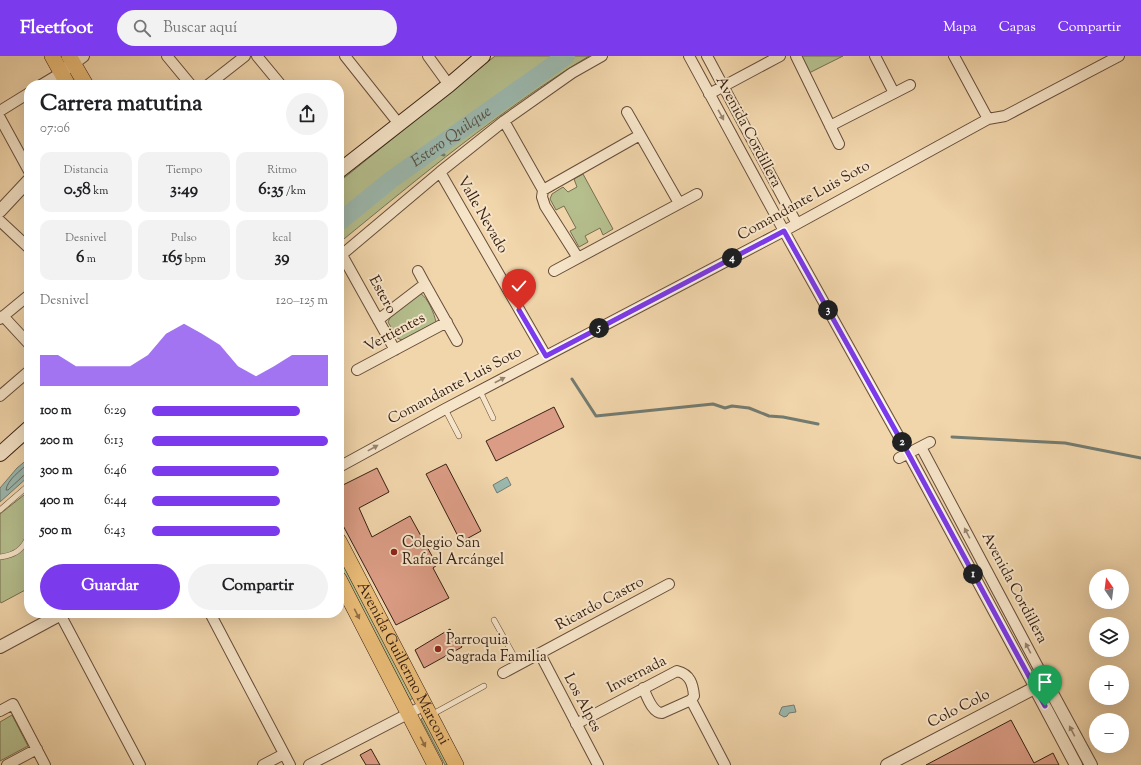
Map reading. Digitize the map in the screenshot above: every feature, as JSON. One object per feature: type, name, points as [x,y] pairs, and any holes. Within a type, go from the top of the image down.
[{"type":"main road","points":[[52,56],[71,67],[82,80]]},
{"type":"main road","points":[[344,163],[399,124],[483,56]]},
{"type":"main road","points":[[0,454],[24,432]]},
{"type":"main road","name":"Avenida Guillermo Marconi","points":[[344,551],[456,765]]},
{"type":"main road","name":"Avenida Guillermo Marconi","points":[[344,589],[435,765]]},
{"type":"street","points":[[167,56],[187,80]]},
{"type":"street","points":[[214,80],[245,56]]},
{"type":"street","points":[[346,56],[399,124]]},
{"type":"street","points":[[428,56],[449,85]]},
{"type":"street","points":[[344,253],[440,172],[504,121],[572,73],[602,56]]},
{"type":"street","name":"Avenida Cordillera","points":[[689,56],[904,456],[1035,688],[1076,765]]},
{"type":"street","name":"Avenida Cordillera","points":[[707,56],[797,224]]},
{"type":"street","points":[[709,94],[780,56]]},
{"type":"street","points":[[796,56],[839,144]]},
{"type":"street","points":[[875,56],[894,93]]},
{"type":"street","points":[[954,56],[988,119]]},
{"type":"street","name":"Comandante Luis Soto","points":[[344,464],[445,409],[784,231],[988,119],[1005,116],[1119,56]]},
{"type":"street","points":[[263,58],[278,80]]},
{"type":"street","points":[[49,80],[71,67]]},
{"type":"street","points":[[830,126],[910,85]]},
{"type":"street","points":[[0,111],[24,96]]},
{"type":"street","points":[[628,112],[679,204]]},
{"type":"street","points":[[0,118],[24,162]]},
{"type":"street","points":[[504,121],[543,190],[542,197],[545,206],[578,258]]},
{"type":"street","points":[[543,190],[640,135]]},
{"type":"street","name":"Valle Nevado","points":[[440,172],[546,356]]},
{"type":"street","points":[[2,205],[24,185]]},
{"type":"street","points":[[554,271],[697,194]]},
{"type":"street","points":[[0,221],[24,243]]},
{"type":"street","name":"Estero","points":[[344,263],[396,350]]},
{"type":"street","name":"Vertientes","points":[[418,271],[457,341]]},
{"type":"street","name":"Vertientes","points":[[378,320],[425,284]]},
{"type":"street","points":[[24,299],[2,318],[24,339]]},
{"type":"street","name":"Vertientes","points":[[357,370],[447,322]]},
{"type":"street","points":[[0,396],[24,375]]},
{"type":"street","points":[[904,456],[930,442]]},
{"type":"street","name":"Avenida Cordillera","points":[[921,447],[1091,765]]},
{"type":"street","name":"Ricardo Castro","points":[[503,674],[669,584]]},
{"type":"street","points":[[0,647],[54,618]]},
{"type":"street","points":[[64,618],[140,765]]},
{"type":"street","points":[[213,618],[290,765]]},
{"type":"street","name":"Los Alpes","points":[[540,654],[598,765]]},
{"type":"street","name":"Invernada","points":[[576,724],[677,671],[684,672],[690,679],[694,696],[691,700]]},
{"type":"street","name":"Colo Colo","points":[[887,765],[1046,682]]},
{"type":"street","points":[[643,688],[658,713],[662,713],[691,700],[725,765]]},
{"type":"street","points":[[0,711],[13,704],[45,765]]},
{"type":"street","points":[[309,765],[409,714],[427,710]]},
{"type":"street","points":[[7,765],[37,749]]},
{"type":"street","points":[[263,765],[284,754]]},
{"type":"lane","points":[[480,391],[493,418]]},
{"type":"lane","points":[[445,409],[459,436]]},
{"type":"lane","points":[[0,510],[24,489]]},
{"type":"lane","points":[[0,558],[12,555],[24,546]]},
{"type":"lane","points":[[494,620],[519,665]]},
{"type":"lane","points":[[427,710],[484,686]]},
{"type":"green space","points":[[495,56],[589,56],[492,121],[344,239],[344,178]]},
{"type":"green space","points":[[800,56],[843,56],[809,73]]},
{"type":"green space","points":[[583,174],[613,229],[603,235],[600,228],[585,236],[588,242],[579,247],[570,231],[576,228],[564,206],[556,210],[550,199],[552,194],[563,187],[568,192],[577,187],[574,179]]},
{"type":"green space","points":[[420,293],[428,302],[436,322],[402,340],[397,338],[388,322],[391,316]]},
{"type":"green space","points":[[24,495],[24,591],[1,603],[0,601],[0,514]]},
{"type":"green space","points":[[344,561],[415,697],[410,700],[344,574]]},
{"type":"green space","points":[[12,715],[28,746],[0,761],[0,722]]},
{"type":"green space","points":[[426,717],[451,765],[445,765],[421,719]]},
{"type":"water","points":[[24,462],[24,480],[0,502],[0,488]]},
{"type":"water","points":[[507,477],[511,485],[497,493],[493,485]]},
{"type":"water","points":[[794,705],[796,712],[789,713],[784,717],[779,714],[782,707]]},
{"type":"building","points":[[554,407],[564,427],[496,461],[486,441]]},
{"type":"building","points":[[446,464],[481,531],[461,542],[426,474]]},
{"type":"building","name":"Colegio San Rafael Arcángel","points":[[377,468],[389,492],[359,508],[372,537],[410,516],[437,565],[433,568],[449,598],[396,625],[344,527],[344,484]]},
{"type":"building","name":"Parroquia Sagrada Familia","points":[[450,629],[462,647],[424,668],[415,650]]},
{"type":"building","points":[[1011,720],[1034,763],[1053,753],[1059,765],[926,765]]},
{"type":"building","points":[[371,749],[380,765],[366,765],[360,755]]},
{"type":"waterway","name":"Estero Quilque","points":[[344,218],[392,179],[566,56]]},
{"type":"waterway","points":[[431,151],[444,155]]},
{"type":"waterway","points":[[572,379],[596,416],[713,404],[725,408],[732,406],[749,408],[769,416],[783,417],[818,424]]},
{"type":"waterway","points":[[952,437],[1065,443],[1141,458]]},
{"type":"place","name":"Colegio San Rafael Arcángel","points":[[394,552]]},
{"type":"place","name":"Parroquia Sagrada Familia","points":[[438,649]]},
{"type":"route","points":[[519,310],[546,356],[784,231],[908,453],[1045,706]]}]
